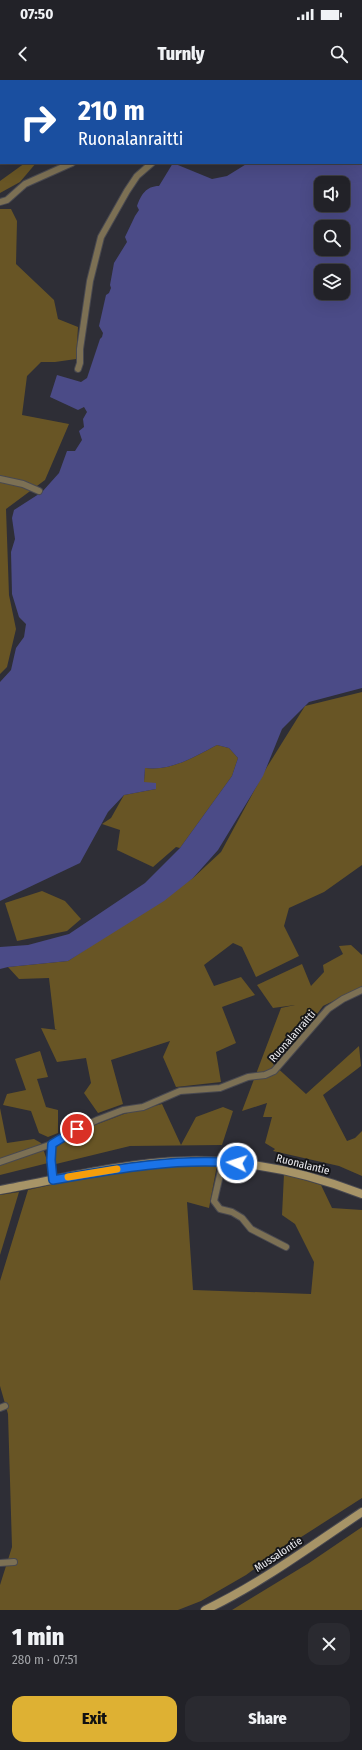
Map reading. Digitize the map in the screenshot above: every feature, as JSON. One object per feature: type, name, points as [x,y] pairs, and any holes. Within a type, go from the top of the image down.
[{"type":"street","points":[[0,202],[7,200],[25,184],[70,164]]},
{"type":"street","points":[[78,369],[90,281],[102,237],[137,176],[151,164]]},
{"type":"street","points":[[0,479],[23,484],[39,491]]},
{"type":"street","name":"Ruonalanraitti","points":[[0,1162],[52,1144],[67,1134],[97,1120],[123,1110],[143,1107],[180,1090],[220,1088],[248,1077],[265,1075],[274,1071],[328,1010],[343,999],[362,990]]},
{"type":"street","points":[[52,1144],[51,1160],[53,1180]]},
{"type":"street","name":"Ruonalantie","points":[[0,1190],[156,1163],[183,1161],[223,1162],[266,1167],[297,1173],[336,1184],[362,1194]]},
{"type":"street","points":[[223,1162],[214,1201],[220,1209],[232,1212],[242,1218],[251,1229],[286,1247]]},
{"type":"street","name":"Mussalontie","points":[[205,1610],[233,1596],[262,1578],[362,1512]]},
{"type":"street","points":[[0,1563],[14,1562]]},
{"type":"shaded area","points":[[24,164],[35,164],[20,182],[0,193],[0,181]]},
{"type":"shaded area","points":[[172,164],[212,179],[227,176],[246,164],[362,164],[362,688],[309,702],[282,729],[263,776],[218,850],[193,878],[164,901],[68,961],[0,969],[0,947],[28,945],[69,934],[145,883],[180,848],[232,776],[238,758],[229,748],[217,745],[174,765],[145,768],[144,782],[156,783],[156,789],[124,795],[108,812],[80,863],[0,901],[0,682],[11,670],[16,648],[24,637],[26,624],[19,617],[12,594],[11,552],[15,539],[12,518],[14,510],[42,492],[59,473],[67,451],[75,451],[82,440],[79,431],[84,427],[83,419],[87,412],[84,407],[78,410],[50,397],[57,375],[81,382],[87,378],[103,333],[99,326],[106,295],[109,293],[111,288],[110,285],[114,263],[127,242],[125,237],[139,210],[137,206],[140,198],[147,189],[154,186],[159,186]]},
{"type":"shaded area","points":[[0,209],[11,209],[17,221],[16,264],[54,300],[58,319],[78,327],[76,359],[41,362],[27,376],[22,415],[69,424],[45,480],[6,509],[9,595],[16,629],[7,667],[0,674]]},
{"type":"shaded area","points":[[362,692],[362,865],[324,892],[289,908],[284,926],[299,956],[256,977],[242,947],[233,943],[204,965],[214,986],[241,977],[255,995],[222,1007],[236,1043],[216,1052],[221,1082],[176,1087],[163,1057],[170,1041],[111,1060],[123,1104],[98,1113],[84,1093],[91,1083],[86,1058],[57,1062],[41,1028],[57,1030],[55,1029],[49,978],[19,979],[8,967],[68,961],[193,878],[221,852],[267,767],[305,706]]},
{"type":"shaded area","points":[[217,745],[229,748],[238,758],[232,776],[180,848],[176,847],[153,867],[117,850],[120,830],[102,824],[111,818],[124,795],[156,789],[144,782],[145,768],[174,765]]},
{"type":"shaded area","points":[[42,891],[65,901],[81,919],[67,931],[17,941],[5,903]]},
{"type":"shaded area","points":[[351,945],[362,955],[362,987],[323,1006],[311,1022],[273,1064],[306,1094],[359,1046],[361,1066],[323,1095],[347,1141],[355,1138],[362,1131],[362,1176],[339,1166],[273,1151],[275,1149],[265,1143],[272,1117],[263,1117],[267,1103],[242,1111],[281,1008],[295,1005],[273,1008],[257,985],[302,964],[311,986],[324,972],[323,965],[343,954],[339,946]]},
{"type":"shaded area","points":[[40,1051],[48,1077],[37,1079],[46,1107],[58,1110],[58,1133],[48,1137],[39,1133],[31,1111],[3,1105],[7,1094],[26,1090],[15,1059]]},
{"type":"shaded area","points":[[162,1104],[181,1145],[196,1117],[223,1107],[233,1111],[222,1145],[130,1146],[56,1164],[56,1147],[90,1127],[124,1114]]},
{"type":"shaded area","points":[[0,1108],[7,1143],[34,1139],[41,1143],[48,1163],[0,1175]]},
{"type":"shaded area","points":[[182,1165],[217,1165],[209,1208],[187,1202],[193,1290],[311,1294],[314,1262],[295,1224],[282,1215],[284,1174],[321,1185],[332,1208],[362,1210],[362,1498],[281,1550],[246,1575],[201,1601],[178,1610],[0,1610],[0,1585],[12,1547],[8,1414],[0,1386],[0,1281],[28,1190],[105,1175]]},
{"type":"shaded area","points":[[19,1192],[0,1255],[0,1195]]},
{"type":"shaded area","points":[[362,1527],[362,1610],[232,1610],[309,1563]]},
{"type":"slow traffic","points":[[68,1177],[117,1169]]},
{"type":"route","points":[[77,1129],[52,1144],[51,1160],[53,1180],[156,1163],[212,1161],[237,1163]]}]
